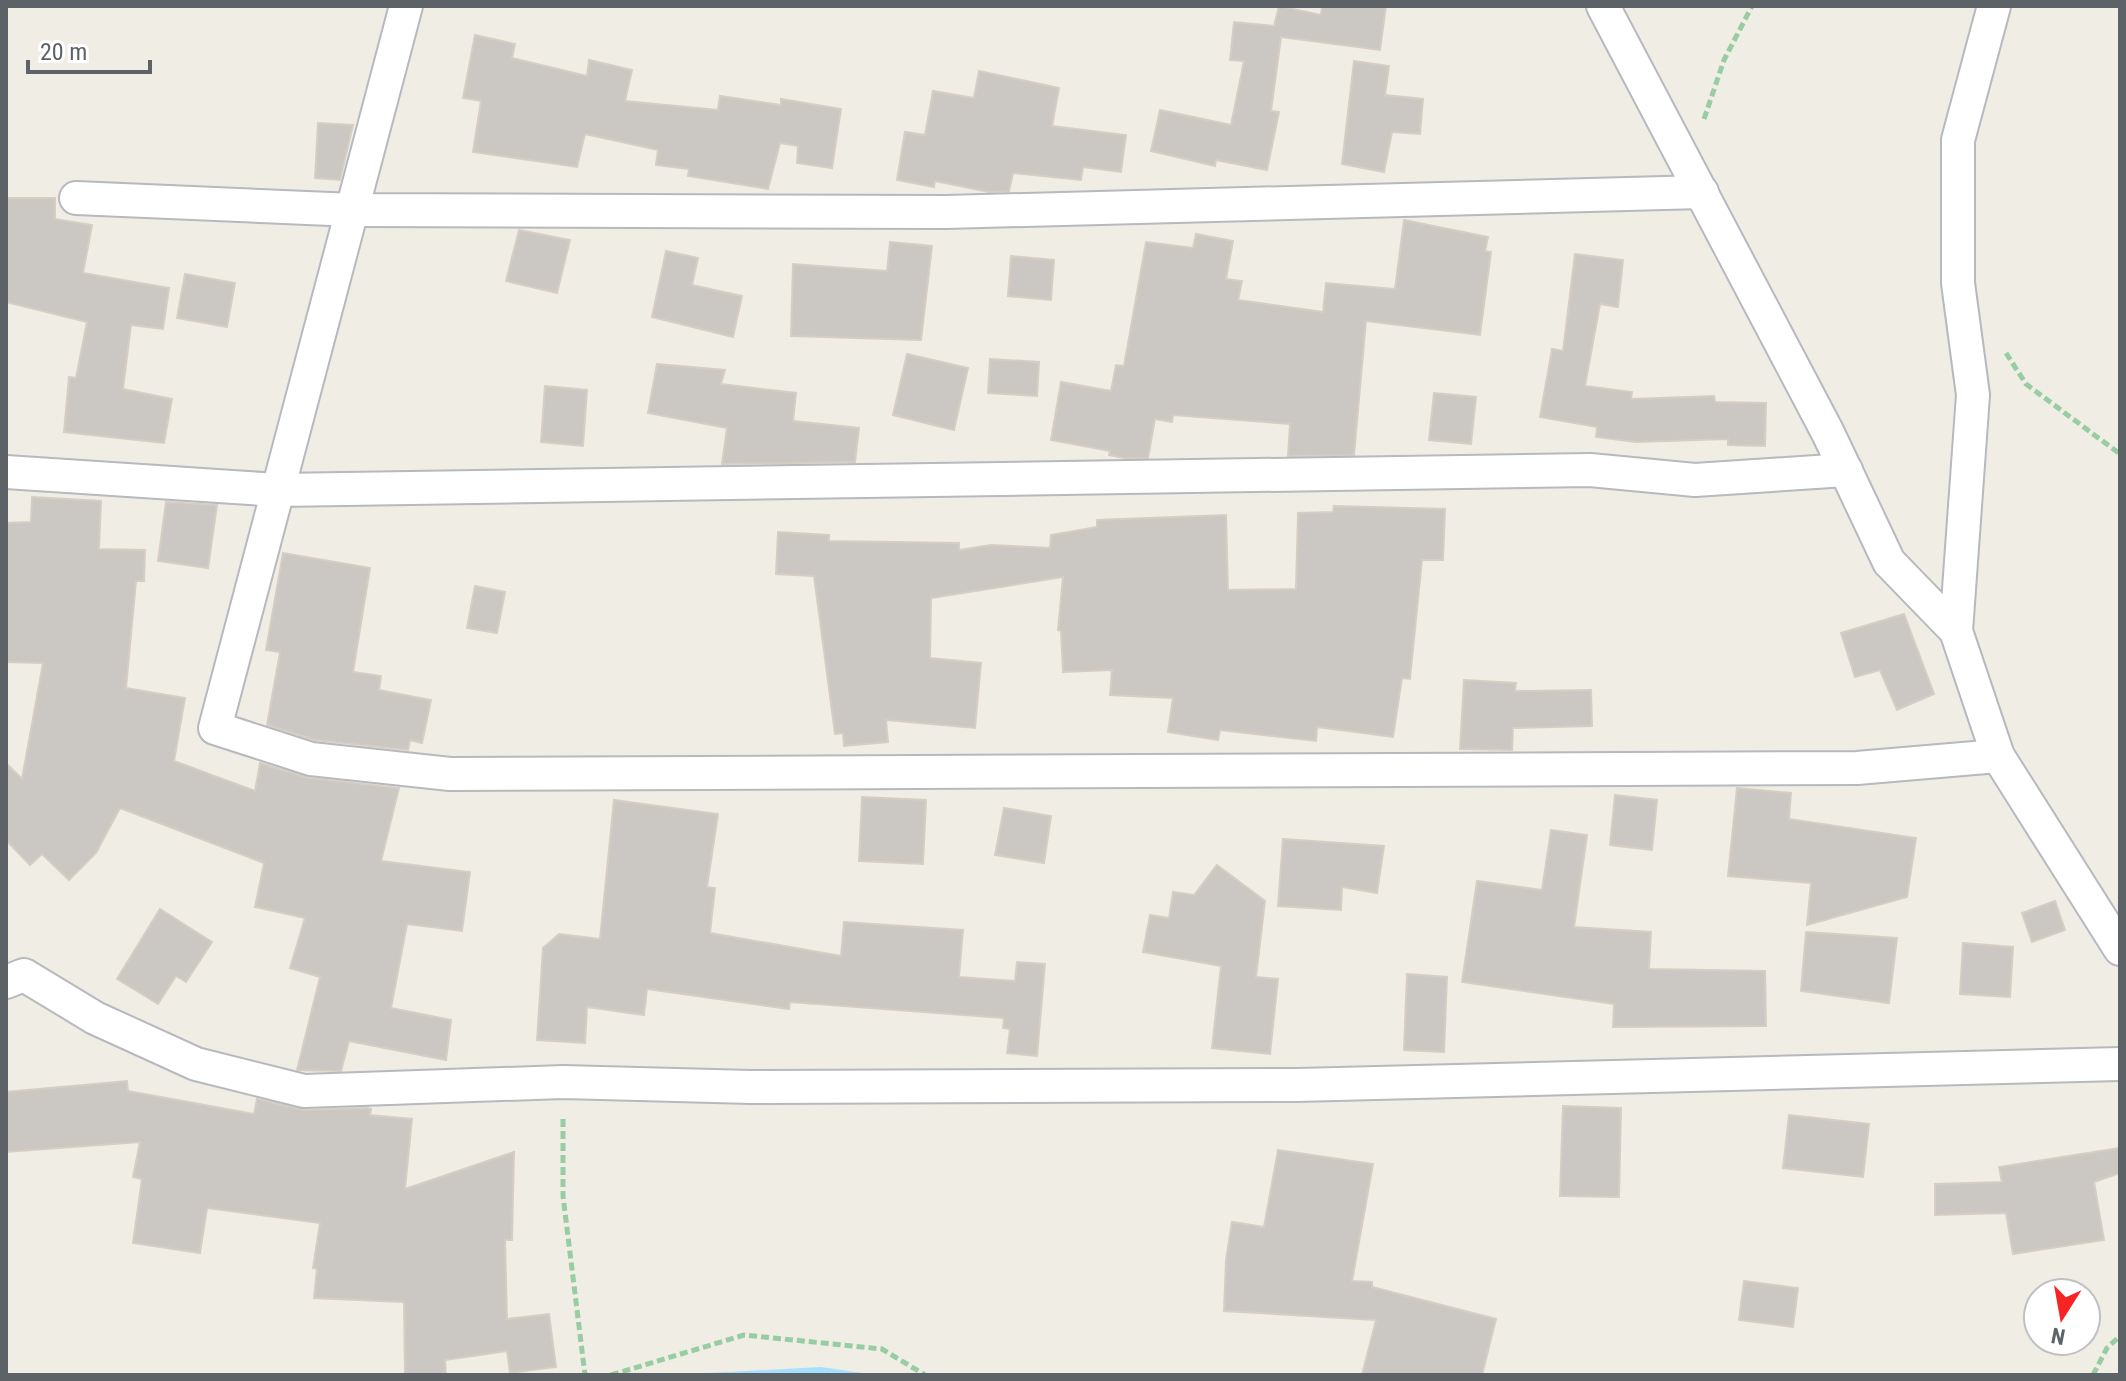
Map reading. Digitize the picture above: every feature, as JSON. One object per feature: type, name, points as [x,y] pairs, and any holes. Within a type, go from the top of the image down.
[{"type":"street","points":[[406,6],[215,728],[311,759],[466,774],[1857,768],[1998,756]]},
{"type":"street","points":[[1603,6],[1846,470],[1889,562],[1956,631]]},
{"type":"street","points":[[1994,6],[1958,140],[1958,283],[1973,395],[1956,631],[1998,756],[2120,949]]},
{"type":"street","points":[[76,198],[354,210],[946,212],[1695,180]]},
{"type":"street","points":[[6,472],[278,490],[1590,470],[1695,480],[1846,470]]},
{"type":"street","points":[[6,982],[24,975],[95,1018],[196,1064],[304,1091],[563,1082],[751,1087],[1281,1085],[2120,1064]]},
{"type":"path","points":[[1695,180],[1724,60],[1752,6]]},
{"type":"path","points":[[2001,346],[2026,384],[2120,454]]},
{"type":"path","points":[[563,1082],[563,1196],[585,1375]]},
{"type":"path","points":[[611,1375],[744,1335],[882,1349],[925,1375]]},
{"type":"path","points":[[2093,1375],[2107,1348],[2120,1336]]},
{"type":"water","points":[[821,1367],[876,1375],[671,1375]]},
{"type":"building","points":[[1279,6],[1321,15],[1322,6],[1386,6],[1380,50],[1281,37],[1271,111],[1279,112],[1267,170],[1216,160],[1215,166],[1151,151],[1160,110],[1231,125],[1244,61],[1230,60],[1234,22],[1274,26]]},
{"type":"building","points":[[475,35],[515,44],[512,58],[587,76],[589,60],[632,70],[625,101],[718,110],[720,96],[781,105],[781,99],[841,109],[832,168],[797,163],[798,146],[780,143],[768,189],[688,176],[689,169],[656,165],[658,150],[585,134],[577,167],[473,152],[481,101],[463,98]]},
{"type":"building","points":[[1354,61],[1389,66],[1385,95],[1423,99],[1420,134],[1392,132],[1384,172],[1342,164]]},
{"type":"building","points":[[979,71],[1059,88],[1052,126],[1126,135],[1121,172],[1083,167],[1081,180],[1013,173],[1009,191],[989,192],[935,181],[934,187],[897,180],[905,132],[925,135],[933,91],[974,98]]},
{"type":"building","points":[[318,123],[353,125],[340,180],[315,178]]},
{"type":"building","points":[[6,198],[55,198],[55,219],[92,225],[83,273],[169,288],[163,329],[131,325],[123,389],[172,399],[164,443],[64,432],[69,377],[76,378],[87,322],[6,302]]},
{"type":"building","points":[[1404,220],[1488,237],[1485,251],[1491,252],[1480,335],[1366,321],[1354,455],[1288,456],[1290,424],[1173,415],[1172,422],[1155,419],[1148,458],[1124,458],[1109,455],[1110,451],[1051,440],[1061,382],[1111,391],[1116,365],[1124,366],[1146,242],[1193,248],[1196,234],[1233,241],[1226,279],[1242,281],[1238,300],[1323,312],[1326,283],[1395,289]]},
{"type":"building","points":[[519,230],[570,240],[557,293],[506,281]]},
{"type":"building","points":[[890,242],[932,246],[921,340],[791,336],[793,264],[887,271]]},
{"type":"building","points":[[666,251],[698,258],[692,285],[742,296],[733,337],[652,317]]},
{"type":"building","points":[[1575,254],[1623,260],[1618,307],[1600,304],[1585,386],[1632,392],[1631,399],[1714,396],[1715,402],[1766,403],[1765,446],[1728,445],[1728,439],[1636,442],[1596,437],[1597,427],[1540,417],[1552,349],[1563,351]]},
{"type":"building","points":[[1011,256],[1054,260],[1051,300],[1008,296]]},
{"type":"building","points":[[185,274],[235,283],[227,327],[177,318]]},
{"type":"building","points":[[907,354],[968,368],[954,430],[893,415]]},
{"type":"building","points":[[990,359],[1039,362],[1037,396],[988,393]]},
{"type":"building","points":[[657,364],[725,370],[721,384],[796,393],[793,421],[859,428],[855,462],[722,464],[727,428],[648,413]]},
{"type":"building","points":[[545,386],[587,390],[583,446],[541,442]]},
{"type":"building","points":[[1434,393],[1476,397],[1471,444],[1429,440]]},
{"type":"building","points":[[32,497],[101,501],[99,549],[145,550],[144,581],[136,581],[126,688],[185,698],[174,761],[255,791],[260,763],[309,778],[399,788],[381,861],[470,872],[462,931],[407,924],[391,1008],[451,1020],[446,1060],[349,1041],[341,1071],[297,1070],[320,977],[290,968],[305,918],[255,907],[264,863],[120,808],[96,853],[69,880],[42,854],[30,865],[6,840],[6,763],[22,779],[43,663],[6,662],[6,523],[31,522]]},
{"type":"building","points":[[166,502],[217,505],[208,568],[158,561]]},
{"type":"building","points":[[1334,506],[1445,509],[1443,560],[1422,560],[1410,679],[1402,678],[1393,737],[1317,727],[1316,741],[1220,730],[1218,740],[1168,732],[1173,698],[1110,695],[1112,670],[1063,672],[1061,631],[1058,630],[1063,577],[931,598],[930,658],[981,663],[975,728],[886,720],[888,742],[844,746],[843,733],[835,734],[814,576],[776,574],[778,532],[829,535],[829,541],[959,543],[959,550],[991,545],[1050,548],[1051,535],[1097,527],[1097,520],[1226,515],[1228,590],[1296,589],[1298,513],[1333,512]]},
{"type":"building","points":[[283,553],[370,568],[353,672],[381,676],[379,690],[431,700],[422,743],[410,740],[408,750],[315,740],[267,725],[280,652],[266,650]]},
{"type":"building","points":[[475,586],[505,592],[497,633],[467,628]]},
{"type":"building","points":[[1904,614],[1934,694],[1897,710],[1880,670],[1855,677],[1841,633]]},
{"type":"building","points":[[1464,680],[1516,683],[1515,691],[1591,690],[1592,726],[1513,728],[1512,750],[1460,749]]},
{"type":"building","points":[[1737,788],[1791,793],[1789,819],[1916,838],[1907,897],[1807,925],[1811,883],[1728,876]]},
{"type":"building","points":[[1615,795],[1657,800],[1652,850],[1610,845]]},
{"type":"building","points":[[862,797],[926,800],[923,864],[859,861]]},
{"type":"building","points":[[614,800],[718,814],[707,887],[715,888],[710,933],[841,956],[844,922],[963,930],[959,977],[1015,981],[1017,962],[1045,964],[1037,1056],[1007,1053],[1010,1029],[1003,1028],[1004,1018],[790,1002],[789,1009],[647,989],[644,1015],[587,1007],[585,1043],[537,1040],[543,948],[559,934],[600,939]]},
{"type":"building","points":[[1004,808],[1051,816],[1044,863],[995,855]]},
{"type":"building","points":[[1551,830],[1587,835],[1574,927],[1651,932],[1649,969],[1765,971],[1766,1026],[1613,1027],[1614,1004],[1462,982],[1477,881],[1542,890]]},
{"type":"building","points":[[1283,839],[1384,846],[1377,893],[1342,887],[1341,910],[1278,906]]},
{"type":"building","points":[[1217,865],[1265,901],[1256,977],[1278,979],[1270,1054],[1212,1048],[1221,966],[1143,952],[1150,915],[1169,918],[1173,892],[1194,895]]},
{"type":"building","points":[[2055,901],[2065,930],[2032,942],[2022,913]]},
{"type":"building","points":[[160,909],[212,942],[186,982],[176,976],[158,1004],[117,979]]},
{"type":"building","points":[[1806,932],[1897,938],[1889,1003],[1801,991]]},
{"type":"building","points":[[1963,943],[2013,947],[2010,997],[1960,994]]},
{"type":"building","points":[[1407,974],[1447,977],[1444,1052],[1404,1050]]},
{"type":"building","points":[[127,1081],[128,1091],[254,1114],[257,1099],[304,1110],[367,1108],[371,1109],[370,1115],[412,1119],[405,1189],[514,1152],[512,1240],[505,1240],[507,1319],[549,1314],[556,1367],[510,1373],[507,1351],[445,1360],[446,1375],[405,1375],[404,1302],[314,1298],[317,1269],[313,1268],[320,1223],[207,1208],[200,1253],[133,1243],[142,1179],[133,1177],[140,1142],[6,1152],[6,1092]]},
{"type":"building","points":[[1563,1106],[1621,1108],[1619,1197],[1560,1196]]},
{"type":"building","points":[[1789,1115],[1869,1124],[1863,1177],[1783,1168]]},
{"type":"building","points":[[2120,1148],[2120,1173],[2094,1182],[2104,1240],[2013,1254],[2006,1213],[1935,1215],[1935,1184],[2002,1182],[1999,1167]]},
{"type":"building","points":[[1278,1150],[1373,1164],[1352,1281],[1372,1282],[1372,1287],[1496,1319],[1482,1375],[1362,1375],[1376,1320],[1224,1311],[1226,1260],[1232,1222],[1264,1227]]},
{"type":"building","points":[[1744,1281],[1798,1288],[1793,1327],[1739,1320]]}]
